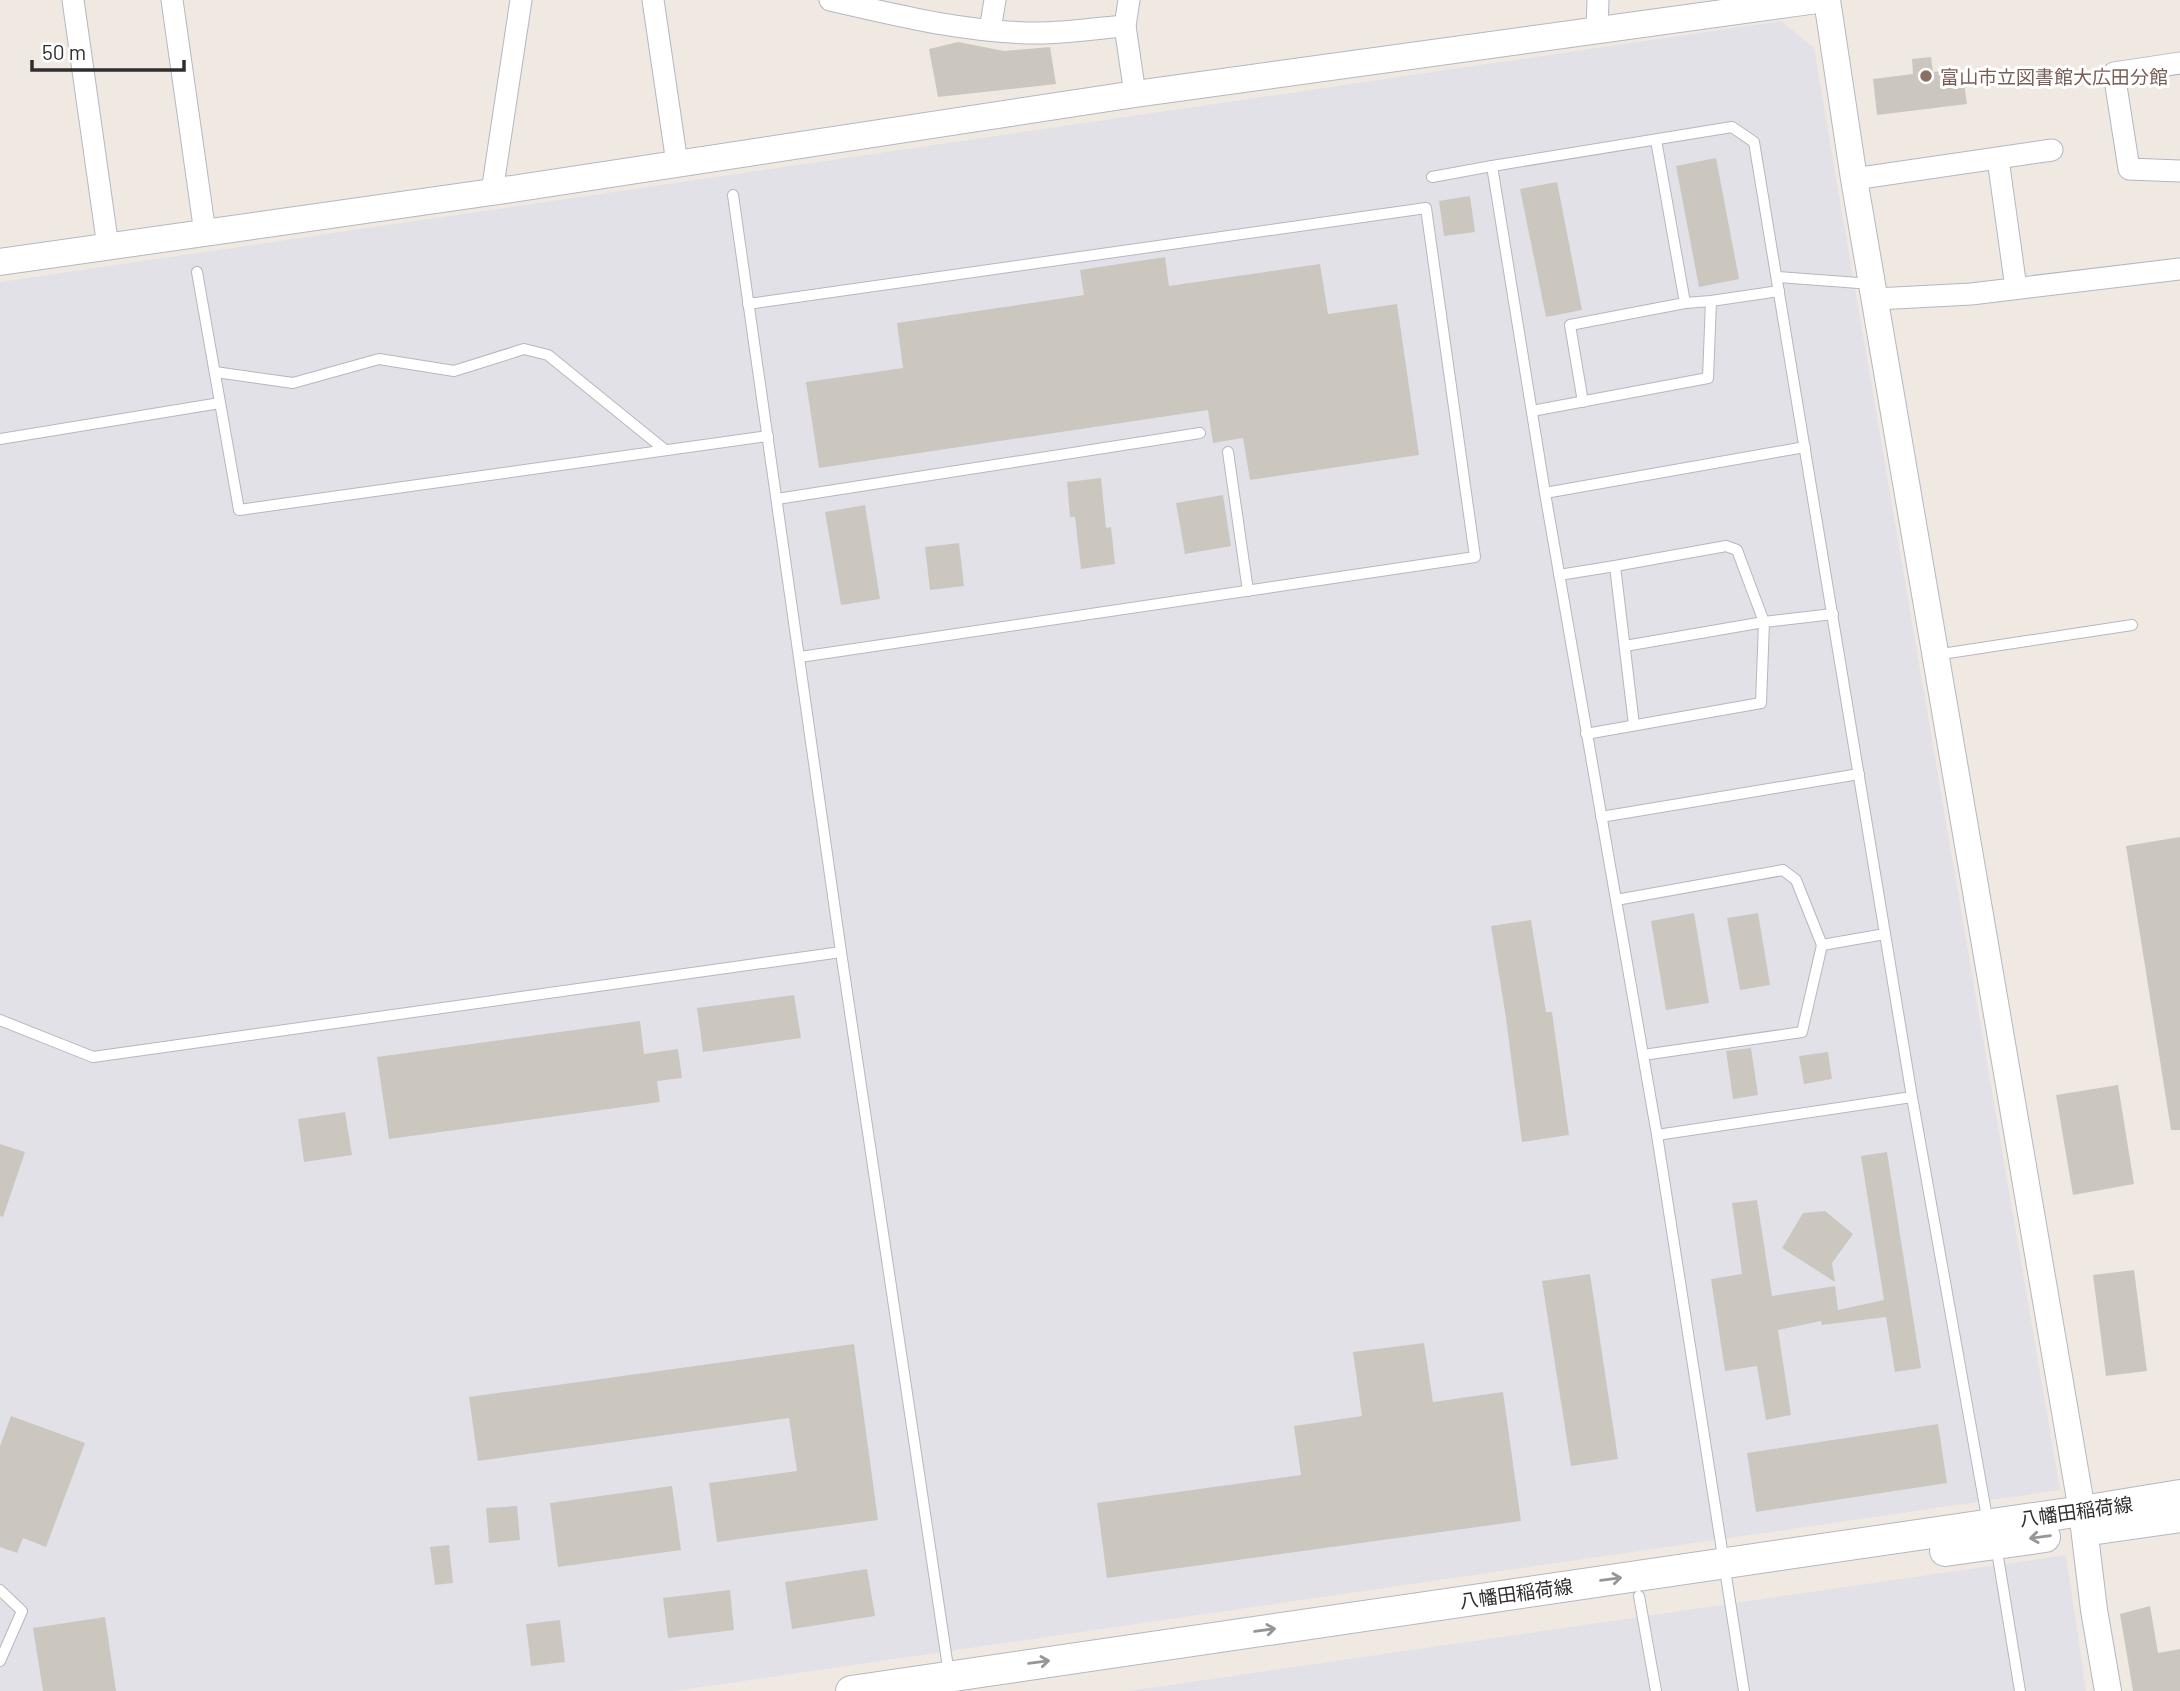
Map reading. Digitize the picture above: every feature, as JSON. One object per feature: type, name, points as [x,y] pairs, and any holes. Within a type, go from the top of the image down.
[{"type":"main road","name":"八幡田稲荷線","points":[[2083,1521],[2180,1495]]},
{"type":"main road","name":"八幡田稲荷線","points":[[991,1680],[1992,1533],[2083,1521],[2180,1517]]},
{"type":"main road","name":"八幡田稲荷線","points":[[851,1691],[991,1680],[1639,1596],[1724,1574]]},
{"type":"street","points":[[73,0],[108,247]]},
{"type":"street","points":[[172,0],[205,233]]},
{"type":"street","points":[[492,192],[522,0]]},
{"type":"street","points":[[653,0],[677,163]]},
{"type":"street","points":[[830,0],[889,14],[990,30],[1040,33],[1125,26]]},
{"type":"street","points":[[990,30],[995,0]]},
{"type":"street","points":[[1129,0],[1125,26],[1135,94]]},
{"type":"street","points":[[1597,31],[1598,0]]},
{"type":"street","points":[[0,262],[492,192],[1135,94],[1597,31],[1744,5],[1817,0]]},
{"type":"street","points":[[1827,0],[1854,179],[2083,1521],[2108,1691]]},
{"type":"street","points":[[2180,63],[2114,73],[2129,169],[2180,171]]},
{"type":"street","points":[[1854,179],[2052,150]]},
{"type":"street","points":[[1998,159],[2016,288]]},
{"type":"street","points":[[1875,291],[1971,294],[2180,269]]},
{"type":"lane","points":[[1432,177],[1732,127],[1754,142],[1912,1097],[2020,1691]]},
{"type":"lane","points":[[1656,140],[1685,303]]},
{"type":"lane","points":[[1492,166],[1586,734],[1657,1135],[1744,1691]]},
{"type":"lane","points":[[733,195],[841,952],[950,1684]]},
{"type":"lane","points":[[748,304],[1426,208],[1475,557],[800,657]]},
{"type":"lane","points":[[197,272],[239,510],[768,436]]},
{"type":"lane","points":[[1777,277],[1875,291]]},
{"type":"lane","points":[[1583,402],[1570,325],[1685,303],[1779,291]]},
{"type":"lane","points":[[1532,411],[1708,378],[1711,301]]},
{"type":"lane","points":[[215,372],[293,383],[379,359],[454,371],[524,349],[548,355],[665,450]]},
{"type":"lane","points":[[0,439],[220,402]]},
{"type":"lane","points":[[777,499],[1200,433]]},
{"type":"lane","points":[[1545,493],[1805,447]]},
{"type":"lane","points":[[1228,452],[1248,591]]},
{"type":"lane","points":[[1559,575],[1726,546],[1737,550],[1764,622],[1761,703],[1586,734]]},
{"type":"lane","points":[[1615,566],[1634,725]]},
{"type":"lane","points":[[1625,646],[1764,622],[1833,614]]},
{"type":"lane","points":[[1935,654],[2132,625]]},
{"type":"lane","points":[[1601,817],[1859,774]]},
{"type":"lane","points":[[1616,900],[1783,870],[1796,880],[1822,945],[1802,1032],[1643,1055]]},
{"type":"lane","points":[[1822,945],[1885,934]]},
{"type":"lane","points":[[0,1020],[93,1057],[841,952]]},
{"type":"lane","points":[[1657,1135],[1912,1097]]},
{"type":"lane","points":[[0,1590],[22,1611],[0,1661]]},
{"type":"lane","points":[[1639,1596],[1656,1691]]},
{"type":"shaded area","points":[[1781,21],[1814,48],[2060,1490],[674,1691],[0,1691],[0,282]]},
{"type":"shaded area","points":[[2066,1555],[2086,1691],[1129,1691]]},
{"type":"building","points":[[958,42],[1004,51],[1050,47],[1056,84],[938,97],[929,49]]},
{"type":"building","points":[[1931,57],[1933,72],[1962,69],[1967,104],[1877,115],[1873,79],[1913,74],[1912,59]]},
{"type":"building","points":[[1716,158],[1739,279],[1699,287],[1676,166]]},
{"type":"building","points":[[1557,182],[1582,310],[1546,317],[1520,189]]},
{"type":"building","points":[[1470,196],[1475,232],[1444,236],[1439,201]]},
{"type":"building","points":[[1165,257],[1169,286],[1320,264],[1328,314],[1397,304],[1419,455],[1250,480],[1243,438],[1213,443],[1208,410],[819,468],[806,382],[903,368],[897,323],[1084,295],[1080,270]]},
{"type":"building","points":[[1101,478],[1106,528],[1111,527],[1115,564],[1081,569],[1075,517],[1070,517],[1067,482]]},
{"type":"building","points":[[1223,495],[1231,546],[1185,554],[1176,503]]},
{"type":"building","points":[[865,505],[880,599],[841,605],[825,512]]},
{"type":"building","points":[[959,543],[964,586],[930,590],[925,547]]},
{"type":"building","points":[[2180,837],[2180,1130],[2171,1130],[2126,846]]},
{"type":"building","points":[[1694,913],[1709,1003],[1666,1010],[1651,921]]},
{"type":"building","points":[[1758,913],[1770,985],[1740,990],[1727,918]]},
{"type":"building","points":[[1531,920],[1546,1012],[1552,1012],[1569,1135],[1522,1142],[1491,926]]},
{"type":"building","points":[[794,995],[801,1038],[703,1052],[697,1008]]},
{"type":"building","points":[[640,1021],[644,1054],[678,1049],[682,1078],[657,1081],[660,1102],[389,1139],[377,1057]]},
{"type":"building","points":[[1751,1048],[1758,1095],[1733,1099],[1726,1051]]},
{"type":"building","points":[[1828,1052],[1832,1079],[1804,1084],[1799,1056]]},
{"type":"building","points":[[2118,1085],[2134,1184],[2073,1195],[2056,1095]]},
{"type":"building","points":[[345,1112],[352,1155],[304,1162],[298,1119]]},
{"type":"building","points":[[0,1144],[25,1152],[3,1217],[0,1216]]},
{"type":"building","points":[[1887,1152],[1921,1368],[1895,1372],[1886,1317],[1822,1325],[1821,1321],[1778,1330],[1791,1415],[1766,1420],[1757,1366],[1725,1371],[1711,1279],[1742,1274],[1732,1203],[1757,1200],[1772,1296],[1835,1286],[1838,1310],[1884,1300],[1861,1156]]},
{"type":"building","points":[[1825,1211],[1853,1234],[1832,1263],[1835,1282],[1782,1248],[1803,1213]]},
{"type":"building","points":[[2134,1270],[2147,1371],[2106,1376],[2093,1275]]},
{"type":"building","points":[[1590,1274],[1618,1459],[1571,1466],[1542,1281]]},
{"type":"building","points":[[1424,1343],[1433,1402],[1503,1392],[1521,1521],[1107,1578],[1097,1503],[1301,1475],[1294,1426],[1362,1416],[1353,1352]]},
{"type":"building","points":[[854,1344],[878,1520],[717,1542],[709,1483],[797,1471],[789,1418],[478,1461],[469,1397]]},
{"type":"building","points":[[11,1416],[85,1443],[46,1547],[23,1538],[17,1553],[0,1547],[0,1446]]},
{"type":"building","points":[[1938,1424],[1947,1483],[1756,1512],[1747,1453]]},
{"type":"building","points":[[672,1486],[681,1550],[558,1567],[550,1503]]},
{"type":"building","points":[[517,1506],[520,1540],[489,1543],[486,1508]]},
{"type":"building","points":[[449,1545],[453,1583],[435,1585],[430,1547]]},
{"type":"building","points":[[867,1569],[875,1616],[792,1629],[785,1582]]},
{"type":"building","points":[[730,1590],[734,1630],[668,1638],[663,1598]]},
{"type":"building","points":[[2150,1606],[2158,1653],[2180,1649],[2180,1691],[2133,1691],[2120,1614]]},
{"type":"building","points":[[105,1617],[116,1691],[43,1691],[33,1628]]},
{"type":"building","points":[[560,1620],[565,1662],[531,1666],[526,1624]]},
{"type":"place","name":"富山市立図書館大広田分館","points":[[1926,76]]}]
